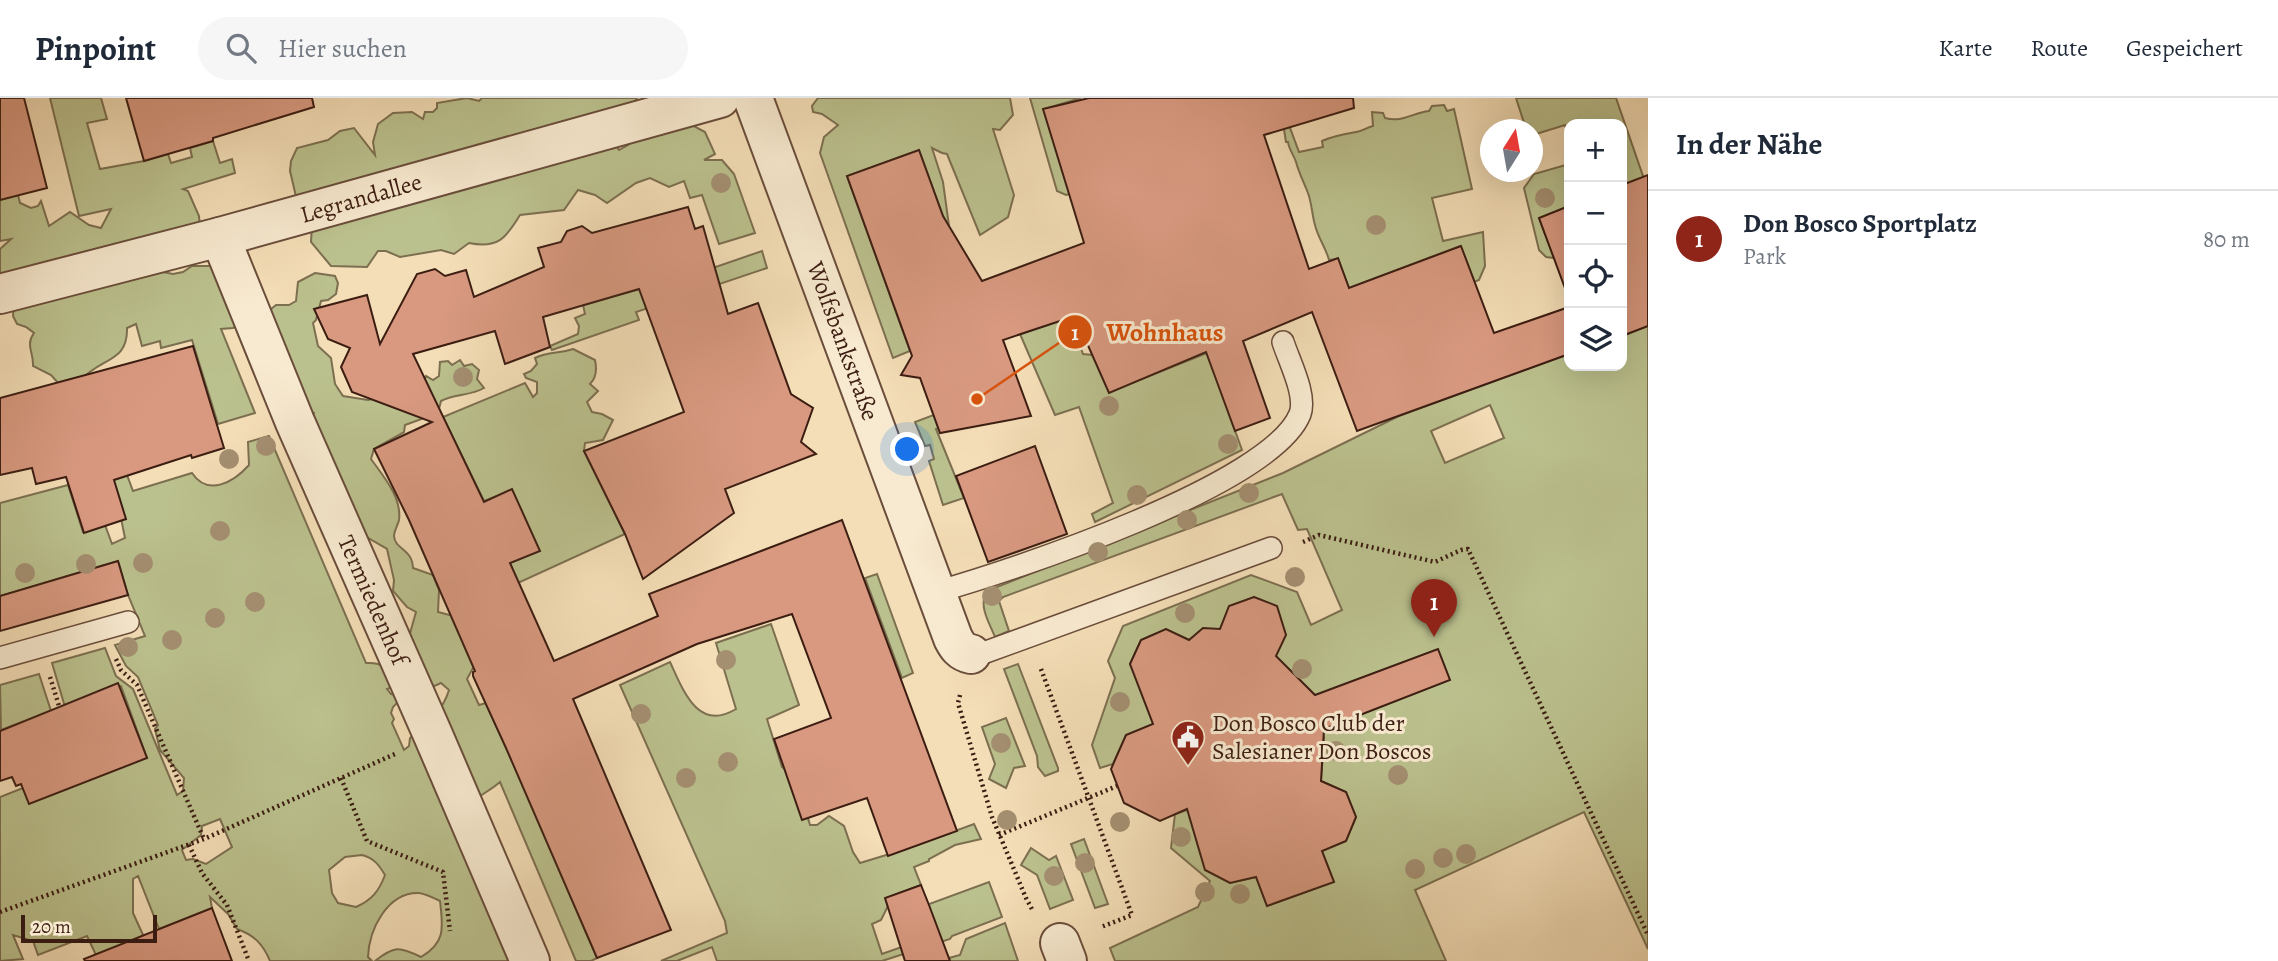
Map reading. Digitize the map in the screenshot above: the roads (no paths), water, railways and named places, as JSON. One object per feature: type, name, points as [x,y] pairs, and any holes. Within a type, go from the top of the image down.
[{"type":"street","name":"Legrandallee","points":[[0,293],[220,237],[720,98]]},
{"type":"street","name":"Wolfsbankstraße","points":[[753,98],[936,592],[957,645],[965,653],[971,654]]},
{"type":"street","name":"Termiedenhof","points":[[220,237],[295,422],[530,961]]},
{"type":"lane","points":[[936,592],[981,579],[1128,524],[1199,492],[1261,457],[1292,427],[1301,409],[1301,394],[1283,342]]},
{"type":"lane","points":[[971,654],[1029,637],[1271,548]]},
{"type":"lane","points":[[0,658],[128,621]]},
{"type":"place","name":"Wohnhaus","points":[[977,399]]},
{"type":"place","name":"Don Bosco Sportplatz","points":[[1434,637]]},
{"type":"place","name":"Don Bosco Club der Salesianer Don Boscos","points":[[1188,767]]}]
